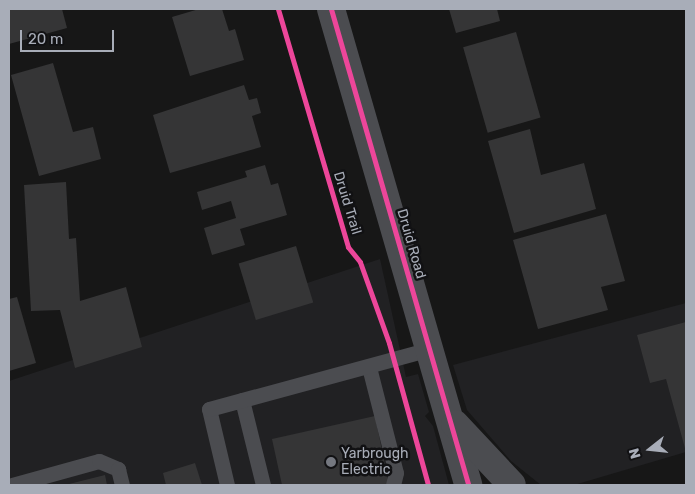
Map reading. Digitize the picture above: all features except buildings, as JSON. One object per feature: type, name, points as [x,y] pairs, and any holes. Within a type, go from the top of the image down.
[{"type":"street","name":"Druid Road","points":[[331,9],[468,485]]},
{"type":"street","points":[[450,418],[512,485]]},
{"type":"lane","points":[[227,485],[209,408],[369,367],[430,349]]},
{"type":"lane","points":[[369,367],[396,473],[393,485]]},
{"type":"lane","points":[[242,400],[263,485]]},
{"type":"lane","points":[[12,485],[99,462],[118,469],[122,485]]},
{"type":"shaded area","points":[[380,259],[406,377],[418,374],[429,412],[425,416],[433,426],[449,485],[9,485],[9,381]]},
{"type":"shaded area","points":[[686,303],[686,452],[574,485],[541,485],[511,461],[467,410],[453,365]]},
{"type":"cycle path","name":"Druid Trail","points":[[278,9],[348,247],[360,262],[389,343],[428,485]]},
{"type":"cycle path","points":[[331,9],[468,485]]},
{"type":"place","name":"Yarbrough Electric","points":[[331,462]]}]
